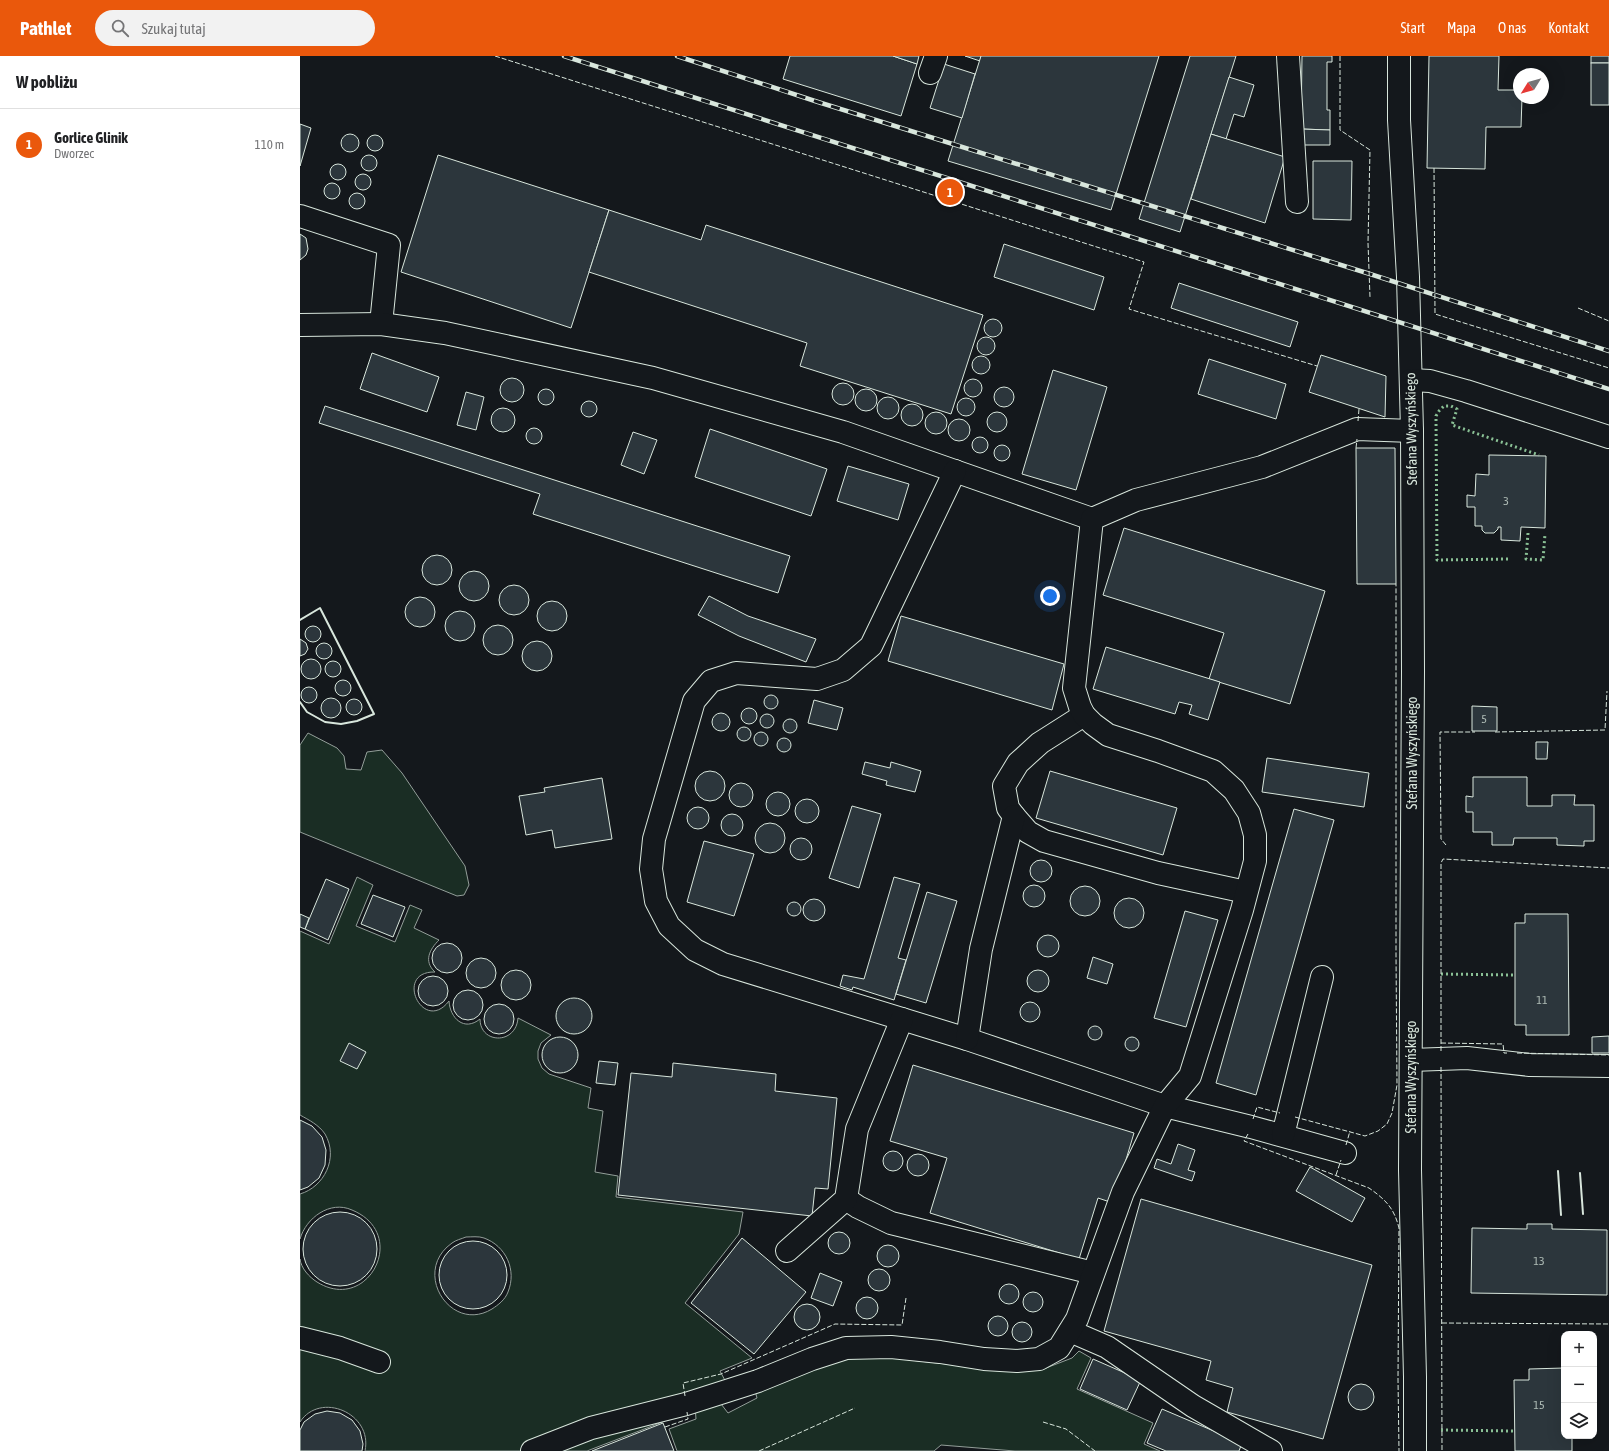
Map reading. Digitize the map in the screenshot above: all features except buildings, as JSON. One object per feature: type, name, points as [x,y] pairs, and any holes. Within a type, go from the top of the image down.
[{"type":"street","points":[[1288,56],[1297,202]]},
{"type":"street","name":"Stefana Wyszyńskiego","points":[[1399,56],[1399,120],[1408,277],[1412,431],[1410,1170],[1415,1377],[1415,1451]]},
{"type":"street","points":[[300,216],[389,245],[381,324]]},
{"type":"street","points":[[300,325],[381,324],[445,333],[653,378],[843,432],[1092,519],[1136,500],[1262,467],[1357,429],[1412,431]]},
{"type":"street","points":[[1411,380],[1430,381],[1460,389],[1609,437]]},
{"type":"street","points":[[955,471],[871,646],[843,670],[817,679],[736,673],[711,682],[694,701],[654,839],[651,869],[656,901],[669,926],[695,950],[723,964],[967,1039],[1165,1106],[1345,1152]]},
{"type":"street","points":[[532,1451],[590,1428],[686,1404],[758,1381],[812,1359],[846,1348],[891,1347],[940,1352],[984,1360],[1017,1361],[1039,1359],[1059,1348],[1070,1331],[1077,1319],[1123,1192],[1165,1106],[1190,1076],[1255,861],[1254,835],[1249,813],[1234,790],[1213,771],[1108,735],[1084,715],[1080,707],[1074,688],[1092,519]]},
{"type":"street","points":[[1084,715],[1040,742],[1018,763],[1004,786],[1008,808],[1028,832],[1044,841],[1158,873],[1246,892]]},
{"type":"street","points":[[967,1039],[981,949],[1014,816]]},
{"type":"street","points":[[1283,1136],[1322,977]]},
{"type":"street","points":[[787,1251],[846,1198],[857,1129],[902,1020]]},
{"type":"street","points":[[1411,1060],[1467,1058],[1530,1065],[1609,1066]]},
{"type":"street","points":[[846,1198],[858,1207],[891,1222],[1094,1273]]},
{"type":"street","points":[[1070,1331],[1106,1347],[1192,1406],[1271,1451]]},
{"type":"street","points":[[300,1338],[340,1348],[379,1362]]},
{"type":"green space","points":[[308,733],[337,748],[344,756],[346,769],[361,770],[367,752],[382,750],[402,773],[465,866],[469,885],[464,895],[457,896],[300,832],[300,745]]},
{"type":"green space","points":[[357,877],[373,885],[356,926],[395,942],[410,905],[422,910],[414,928],[439,940],[429,955],[429,964],[435,972],[422,974],[416,981],[414,990],[416,999],[422,1007],[430,1011],[439,1009],[449,1001],[455,1018],[463,1024],[474,1023],[480,1019],[482,1027],[491,1037],[505,1037],[511,1033],[516,1027],[518,1018],[551,1035],[541,1043],[538,1051],[538,1059],[542,1068],[549,1074],[591,1088],[588,1108],[603,1111],[595,1172],[618,1176],[616,1197],[743,1212],[739,1234],[685,1303],[752,1358],[720,1371],[729,1388],[524,1451],[365,1451],[365,1438],[361,1426],[353,1417],[343,1411],[331,1408],[320,1408],[309,1413],[300,1422],[300,1259],[306,1272],[317,1282],[336,1289],[352,1288],[366,1280],[375,1267],[380,1252],[378,1236],[369,1221],[352,1210],[344,1208],[335,1207],[320,1213],[308,1224],[300,1239],[300,1194],[316,1185],[322,1178],[330,1162],[330,1153],[329,1143],[323,1131],[314,1123],[300,1115],[300,931],[329,944]],"holes":[[[466,1237],[484,1238],[492,1242],[504,1253],[510,1267],[511,1275],[507,1295],[492,1309],[477,1315],[463,1313],[451,1307],[441,1296],[436,1283],[435,1269],[440,1255],[452,1243]]]},
{"type":"green space","points":[[852,1351],[910,1360],[983,1368],[1046,1368],[1072,1358],[1079,1351],[1091,1358],[1077,1389],[1153,1423],[1144,1444],[1160,1451],[1015,1451],[941,1445],[934,1451],[677,1451],[669,1429],[696,1419],[695,1406],[718,1400],[728,1413],[757,1398],[754,1387]]},
{"type":"green space","points":[[661,1412],[665,1421],[587,1451],[539,1451]]},
{"type":"railway","points":[[564,56],[1609,389]]},
{"type":"railway","points":[[677,56],[818,102],[1370,274],[1609,351]]},
{"type":"hedge","points":[[1508,559],[1437,560],[1436,416],[1444,406],[1451,406],[1457,409],[1452,425],[1539,455]]},
{"type":"hedge","points":[[1528,533],[1526,559],[1543,560],[1545,534]]},
{"type":"hedge","points":[[1441,974],[1515,975]]},
{"type":"hedge","points":[[1441,1430],[1515,1431]]},
{"type":"fence","points":[[495,56],[1144,262],[1129,309],[1317,366]]},
{"type":"fence","points":[[1340,56],[1340,130],[1370,150],[1368,243],[1370,297]]},
{"type":"fence","points":[[1434,168],[1435,314],[1609,368]]},
{"type":"fence","points":[[1578,308],[1609,321]]},
{"type":"fence","points":[[1358,421],[1359,409]]},
{"type":"fence","points":[[1356,448],[1357,439]]},
{"type":"fence","points":[[1295,1117],[1365,1136],[1378,1131],[1387,1124],[1392,1113],[1397,1085],[1396,584]]},
{"type":"fence","points":[[1495,732],[1605,730],[1607,691]]},
{"type":"fence","points":[[1446,845],[1441,839],[1440,732],[1475,732]]},
{"type":"fence","points":[[1441,1051],[1441,863],[1443,859],[1609,868]]},
{"type":"fence","points":[[1441,1043],[1503,1044],[1504,1053],[1507,1053]]},
{"type":"fence","points":[[1517,1053],[1609,1055]]},
{"type":"fence","points":[[1441,1067],[1442,1451]]},
{"type":"fence","points":[[1253,1119],[1257,1107],[1280,1113]]},
{"type":"fence","points":[[1346,1145],[1350,1131]]},
{"type":"fence","points":[[1248,1134],[1244,1141],[1369,1188],[1385,1201],[1395,1215],[1399,1228],[1399,1451]]},
{"type":"fence","points":[[1336,1175],[1341,1160]]},
{"type":"fence","points":[[685,1396],[683,1383],[721,1374],[835,1324],[902,1325],[906,1298]]},
{"type":"fence","points":[[1442,1323],[1609,1324]]},
{"type":"fence","points":[[759,1451],[855,1408]]},
{"type":"fence","points":[[665,1427],[688,1419],[687,1412]]},
{"type":"fence","points":[[1043,1422],[1066,1429],[1095,1451]]},
{"type":"wall","points":[[300,620],[320,608],[374,714],[357,721],[341,724],[325,722],[307,712],[300,702]]},
{"type":"wall","points":[[1558,1171],[1561,1215]]},
{"type":"wall","points":[[1580,1173],[1583,1214]]},
{"type":"place","name":"Gorlice Glinik","points":[[950,192]]}]
